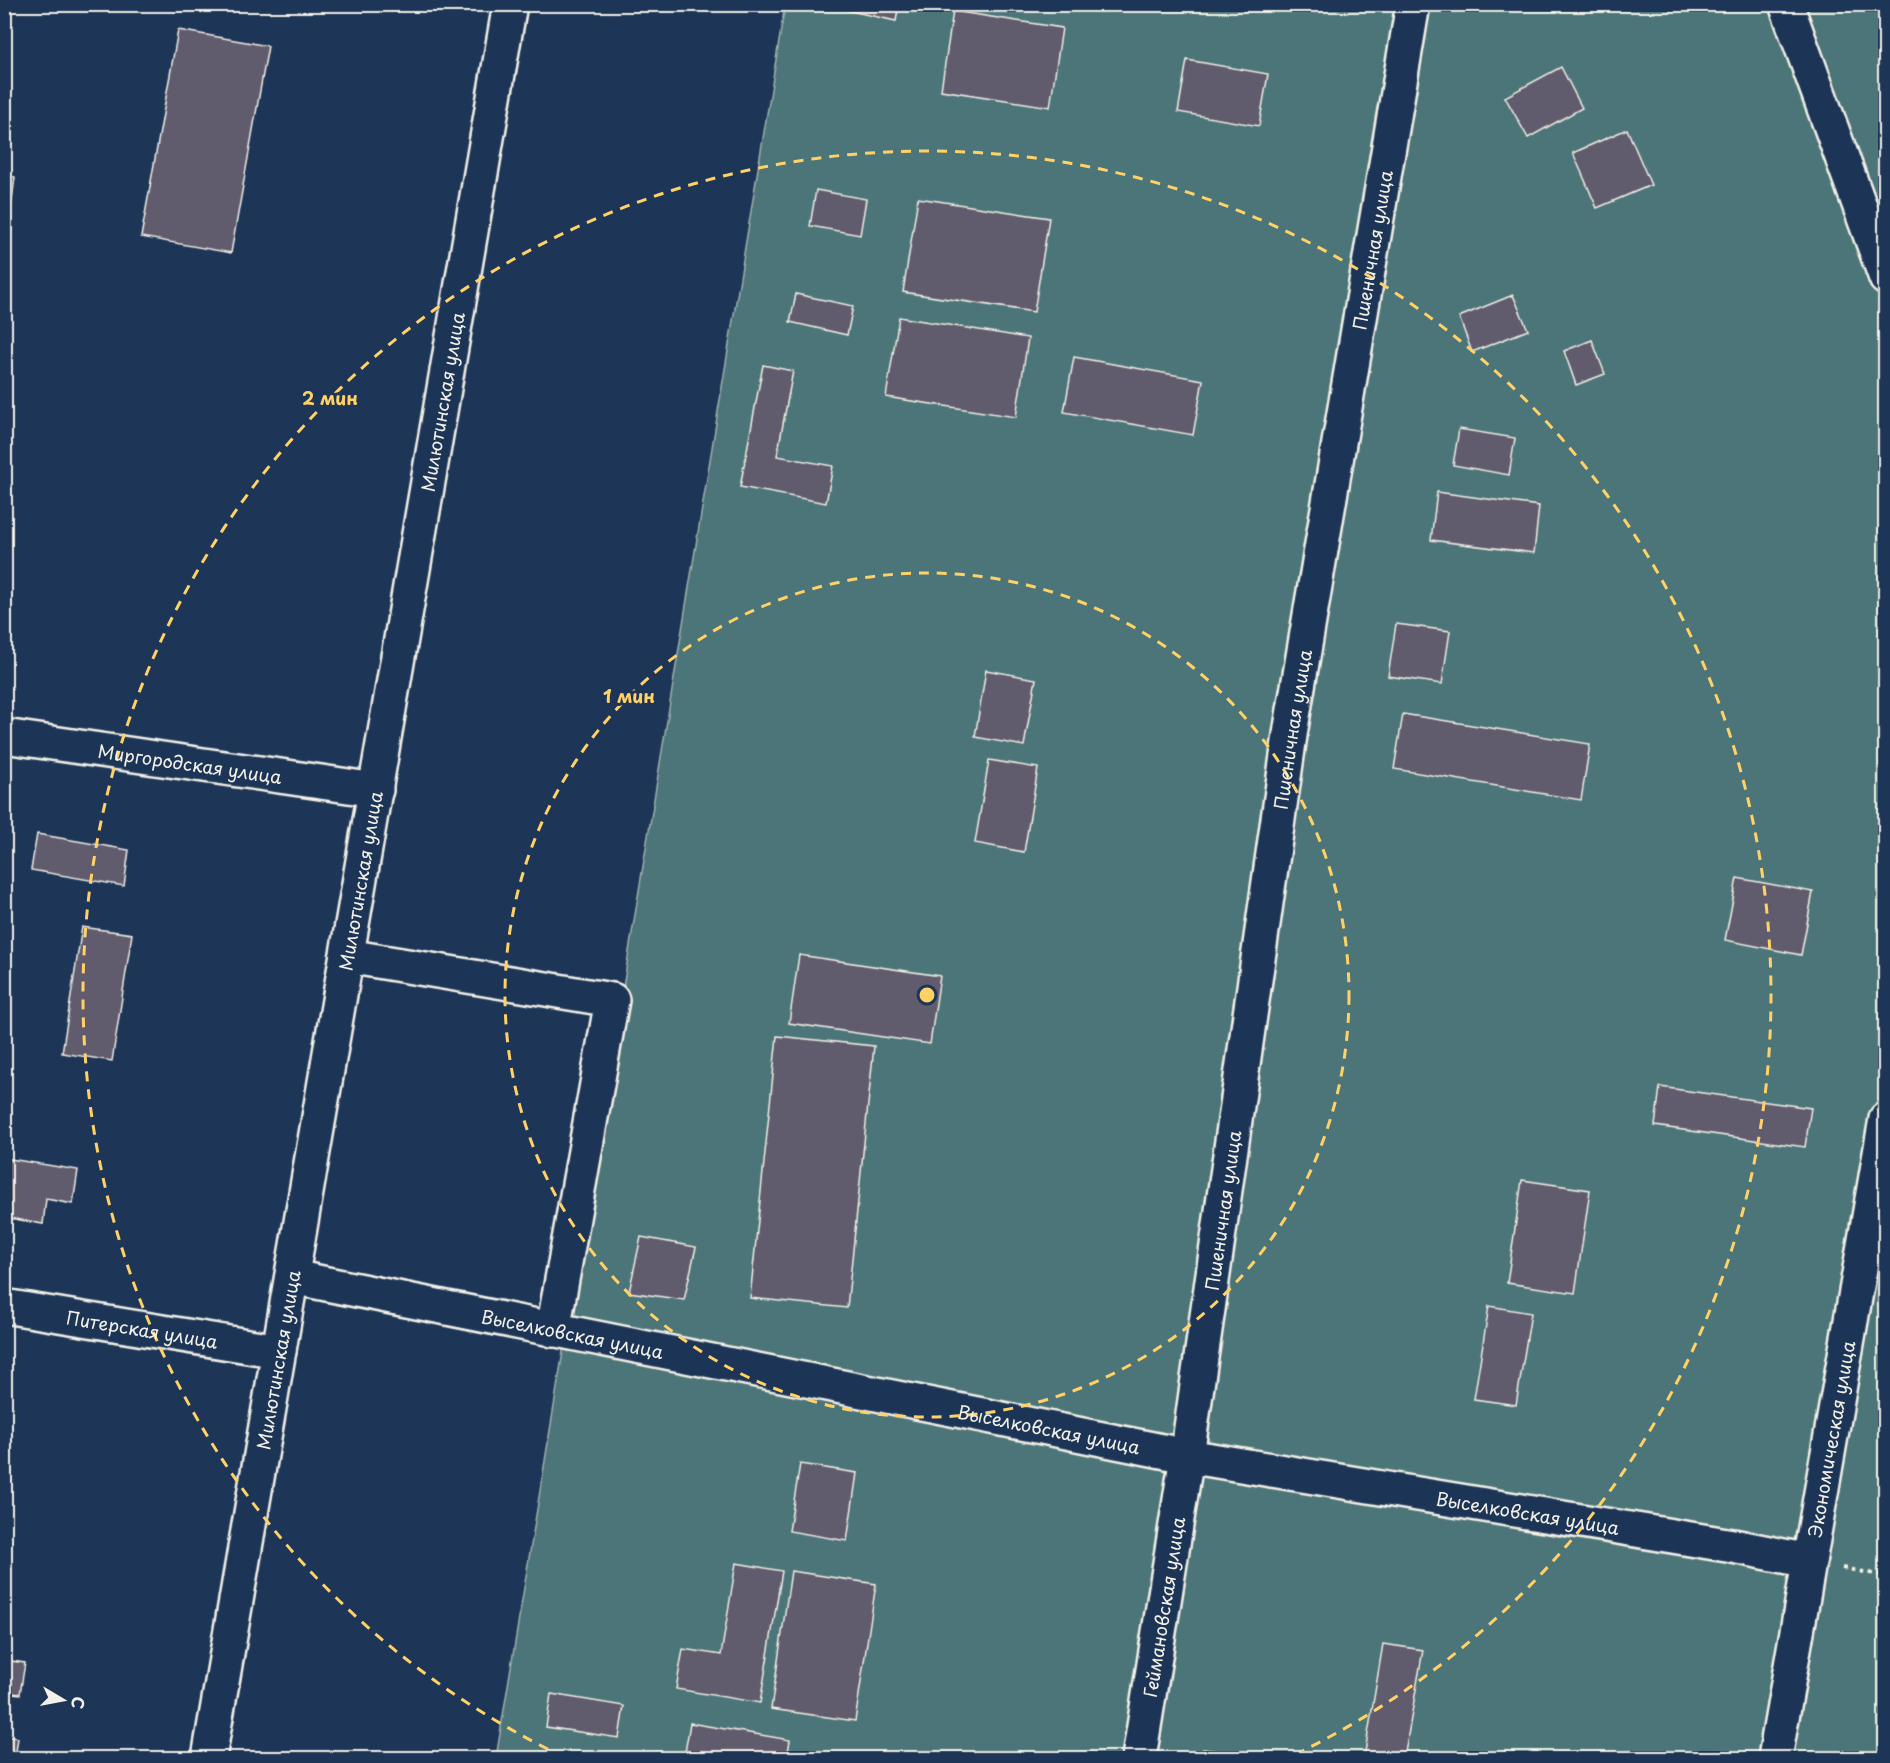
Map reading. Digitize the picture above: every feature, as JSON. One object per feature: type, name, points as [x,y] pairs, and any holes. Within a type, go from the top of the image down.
[{"type":"street","name":"Милютинская улица","points":[[209,1758],[510,4]]},
{"type":"street","name":"Пшеничная улица","points":[[1187,1456],[1291,728],[1413,4]]},
{"type":"street","points":[[1786,4],[1886,278]]},
{"type":"street","name":"Миргородская улица","points":[[4,736],[376,790]]},
{"type":"street","points":[[347,956],[612,1000],[553,1330]]},
{"type":"street","name":"Экономическая улица","points":[[1775,1758],[1886,1119]]},
{"type":"street","name":"Выселковская улица","points":[[292,1277],[1187,1456],[1733,1546],[1809,1561]]},
{"type":"street","name":"Питерская улица","points":[[4,1306],[279,1351]]},
{"type":"street","name":"Геймановская улица","points":[[1139,1758],[1187,1456]]},
{"type":"path","points":[[1809,1561],[1886,1576]]},
{"type":"green space","points":[[785,5],[1885,5],[1885,1758],[496,1758]]},
{"type":"building","points":[[819,4],[899,4],[896,21]]},
{"type":"building","points":[[953,11],[1062,28],[1050,107],[941,90]]},
{"type":"building","points":[[178,30],[268,46],[231,253],[141,237]]},
{"type":"building","points":[[1187,60],[1268,74],[1259,126],[1178,112]]},
{"type":"building","points":[[1561,67],[1582,108],[1528,138],[1505,97]]},
{"type":"building","points":[[1627,129],[1651,185],[1597,208],[1573,153]]},
{"type":"building","points":[[4,175],[15,177],[11,208],[4,207]]},
{"type":"building","points":[[816,190],[866,199],[860,235],[810,226]]},
{"type":"building","points":[[918,198],[1049,218],[1034,312],[903,292]]},
{"type":"building","points":[[796,294],[853,306],[847,335],[790,322]]},
{"type":"building","points":[[1513,295],[1528,330],[1472,352],[1459,317]]},
{"type":"building","points":[[899,317],[1028,338],[1016,417],[886,397]]},
{"type":"building","points":[[1592,340],[1605,374],[1576,385],[1564,351]]},
{"type":"building","points":[[1074,357],[1203,380],[1193,435],[1064,412]]},
{"type":"building","points":[[763,365],[793,371],[777,456],[833,466],[826,503],[740,487]]},
{"type":"building","points":[[1459,429],[1515,438],[1509,475],[1453,465]]},
{"type":"building","points":[[1437,492],[1539,506],[1534,553],[1431,540]]},
{"type":"building","points":[[1396,624],[1450,631],[1442,684],[1388,676]]},
{"type":"building","points":[[986,670],[1036,679],[1024,746],[975,737]]},
{"type":"building","points":[[1403,714],[1590,744],[1581,800],[1394,769]]},
{"type":"building","points":[[989,760],[1038,768],[1024,852],[975,843]]},
{"type":"building","points":[[37,834],[129,850],[124,886],[31,870]]},
{"type":"building","points":[[1737,878],[1813,892],[1801,955],[1725,940]]},
{"type":"building","points":[[82,927],[132,934],[112,1061],[62,1053]]},
{"type":"building","points":[[799,955],[940,976],[930,1044],[789,1023]]},
{"type":"building","points":[[777,1036],[874,1046],[847,1308],[750,1298]]},
{"type":"building","points":[[1660,1087],[1811,1108],[1805,1147],[1655,1126]]},
{"type":"building","points":[[4,1158],[78,1170],[73,1204],[46,1199],[43,1224],[4,1217]]},
{"type":"building","points":[[1522,1180],[1590,1190],[1575,1293],[1507,1283]]},
{"type":"building","points":[[641,1237],[696,1247],[684,1300],[629,1292]]},
{"type":"building","points":[[1489,1306],[1531,1313],[1516,1405],[1474,1399]]},
{"type":"building","points":[[800,1464],[857,1473],[847,1541],[789,1531]]},
{"type":"building","points":[[736,1563],[782,1571],[760,1703],[676,1689],[683,1649],[721,1655]]},
{"type":"building","points":[[791,1571],[876,1584],[855,1721],[771,1709]]},
{"type":"building","points":[[1383,1644],[1423,1650],[1404,1758],[1364,1758]]},
{"type":"building","points":[[4,1660],[25,1663],[20,1694],[4,1692]]},
{"type":"building","points":[[551,1694],[624,1706],[619,1738],[546,1727]]},
{"type":"building","points":[[690,1723],[790,1740],[787,1758],[684,1758]]},
{"type":"building","points":[[4,1736],[18,1738],[15,1758],[4,1758]]},
{"type":"building","points":[[1203,1749],[1275,1758],[1202,1758]]}]
